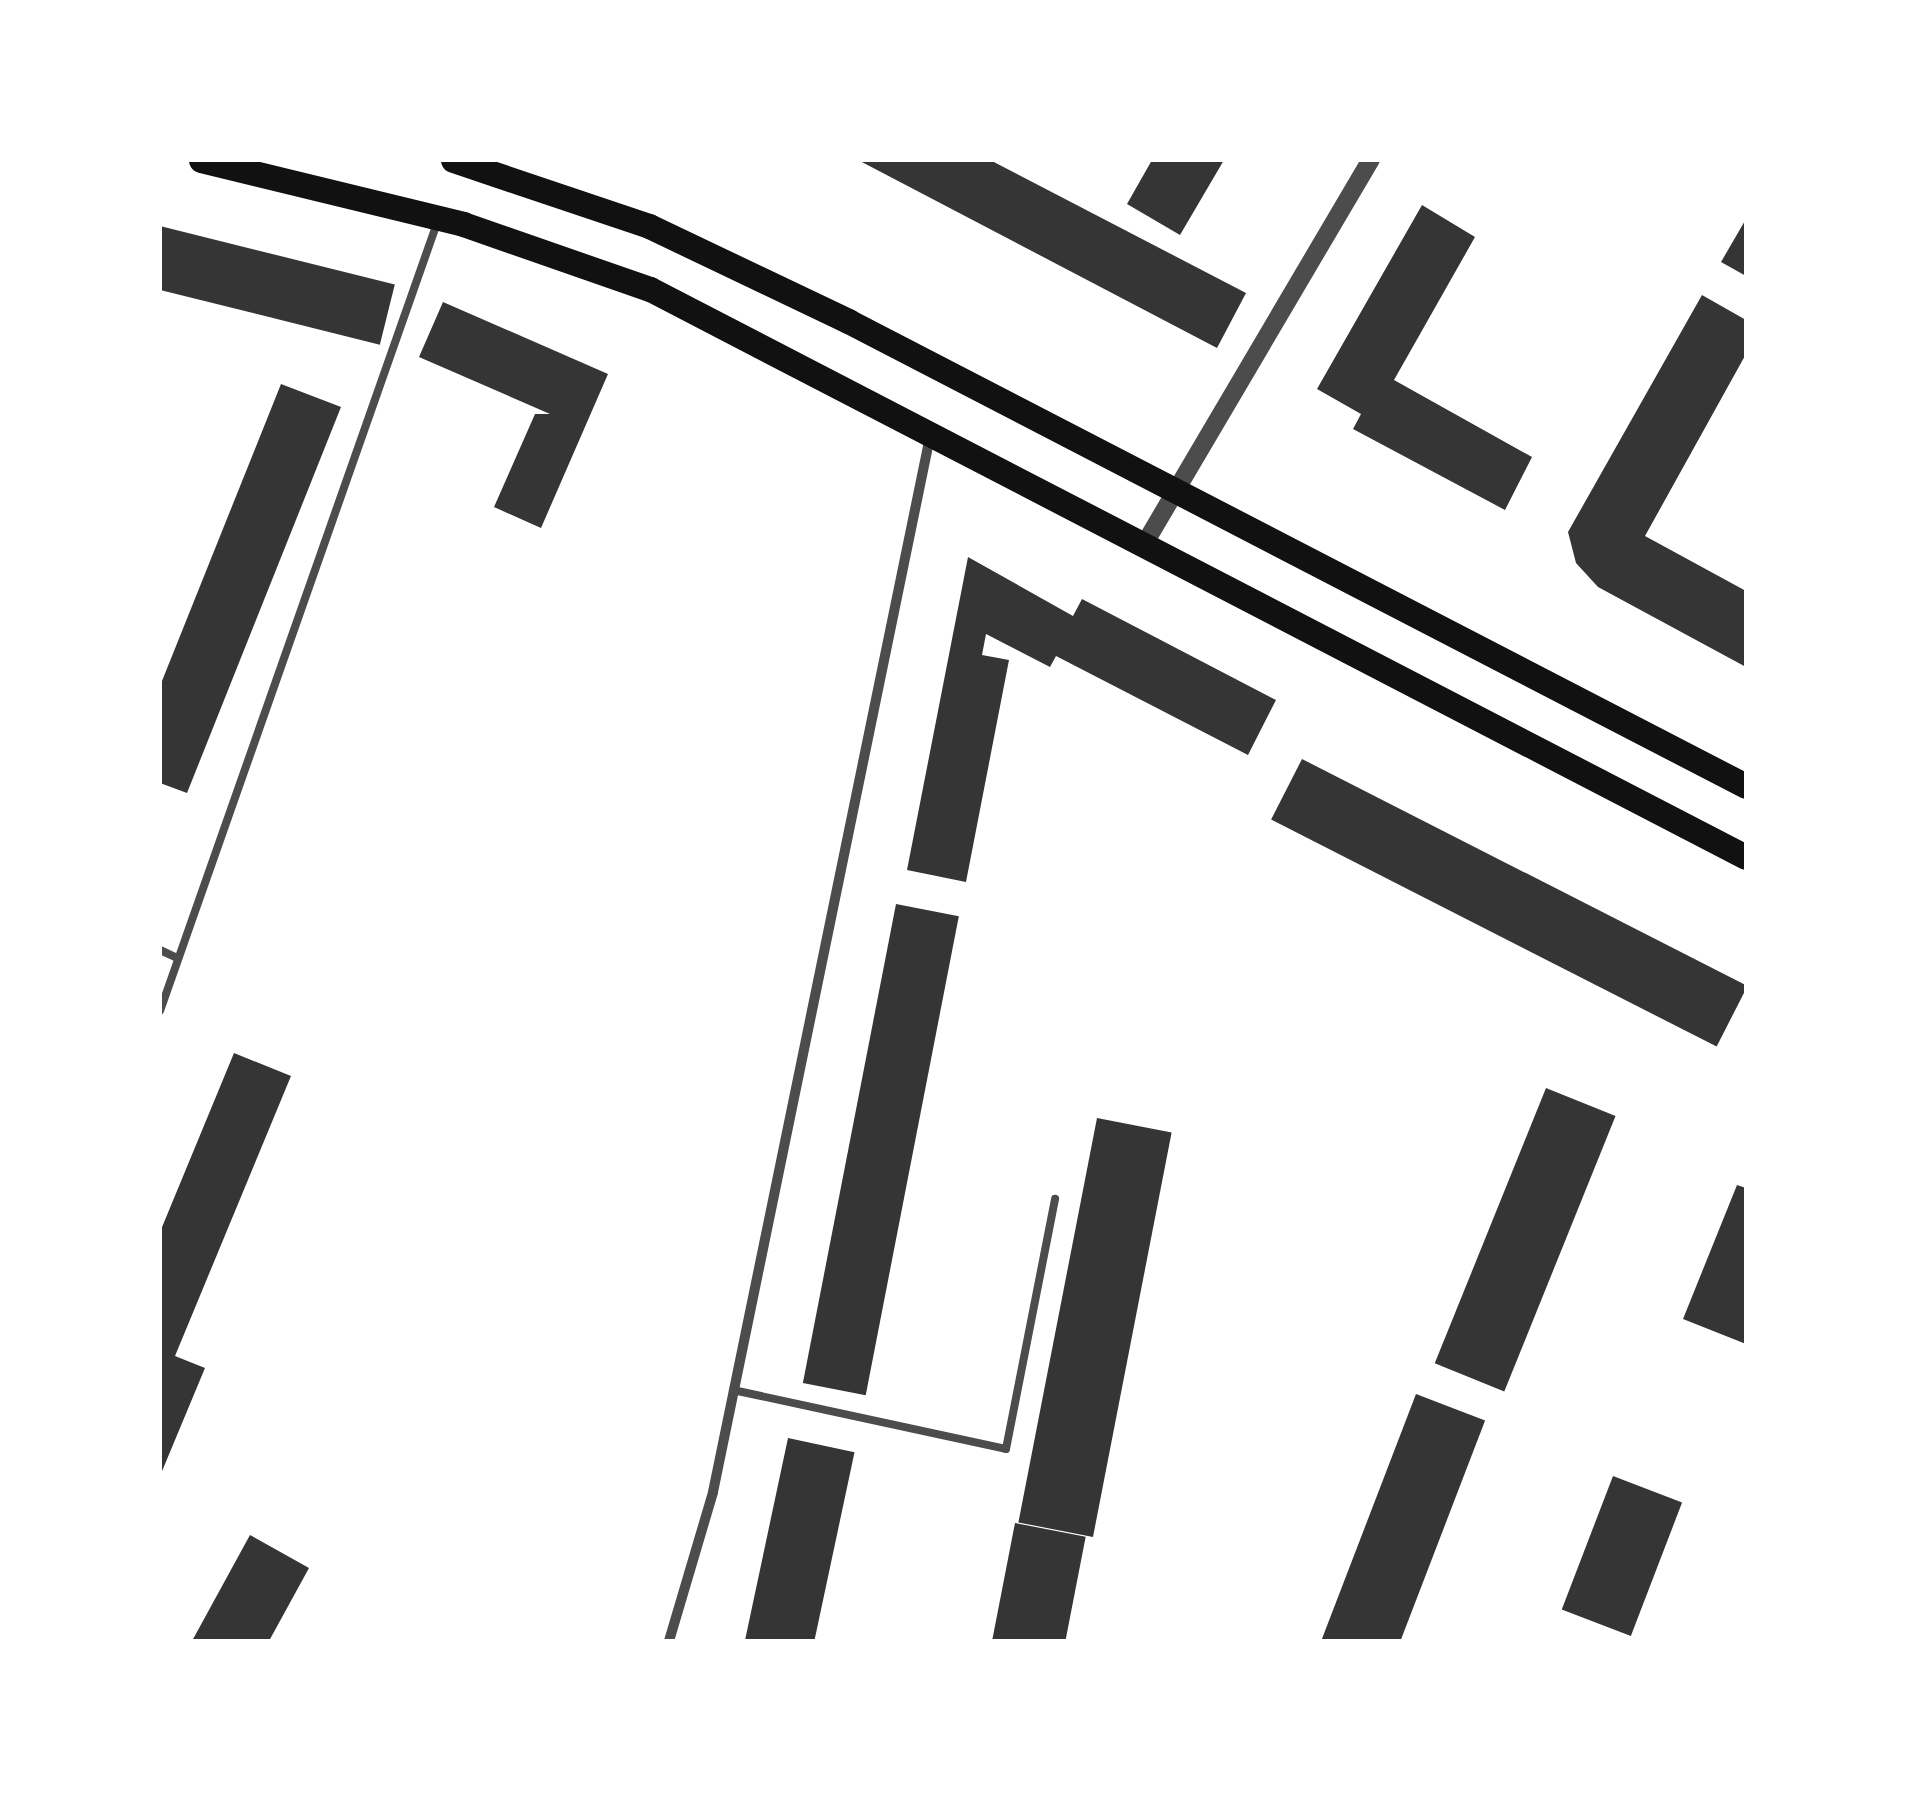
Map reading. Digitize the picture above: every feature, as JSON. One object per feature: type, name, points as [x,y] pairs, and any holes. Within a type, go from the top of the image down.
[{"type":"main road","points":[[201,160],[438,218],[650,289],[932,431],[1746,857]]},
{"type":"main road","points":[[453,160],[649,226],[1178,489],[1746,786]]},
{"type":"street","points":[[1145,544],[1371,160]]},
{"type":"street","points":[[670,1641],[733,1390],[932,431]]},
{"type":"lane","points":[[160,1010],[175,957],[438,218]]},
{"type":"lane","points":[[160,950],[175,957]]},
{"type":"lane","points":[[733,1390],[1006,1449],[1054,1199]]},
{"type":"building","points":[[858,160],[990,160],[1246,293],[1217,348]]},
{"type":"building","points":[[1152,160],[1224,160],[1180,235],[1127,204]]},
{"type":"building","points":[[1422,205],[1475,237],[1394,380],[1532,457],[1505,510],[1353,429],[1361,414],[1317,389]]},
{"type":"building","points":[[1746,219],[1746,276],[1721,262]]},
{"type":"building","points":[[160,226],[395,285],[380,345],[160,290]]},
{"type":"building","points":[[1702,295],[1746,320],[1746,354],[1645,536],[1746,591],[1746,667],[1598,587],[1576,563],[1568,532]]},
{"type":"building","points":[[443,302],[608,374],[541,528],[494,507],[535,414],[550,414],[419,357]]},
{"type":"building","points":[[281,384],[341,407],[187,793],[160,783],[160,686]]},
{"type":"building","points":[[968,557],[1073,616],[1082,599],[1276,700],[1248,755],[1056,656],[1050,667],[986,634],[982,655],[1009,660],[966,882],[907,870]]},
{"type":"building","points":[[1302,759],[1746,985],[1717,1047],[1271,820]]},
{"type":"building","points":[[896,904],[959,916],[866,1395],[803,1383]]},
{"type":"building","points":[[234,1053],[291,1076],[175,1356],[205,1368],[160,1476],[160,1232]]},
{"type":"building","points":[[1546,1088],[1616,1116],[1504,1391],[1435,1363]]},
{"type":"building","points":[[1097,1118],[1172,1133],[1093,1537],[1018,1522]]},
{"type":"building","points":[[1737,1185],[1746,1188],[1746,1344],[1683,1319]]},
{"type":"building","points":[[1416,1394],[1485,1421],[1400,1641],[1321,1641]]},
{"type":"building","points":[[788,1438],[855,1452],[814,1641],[745,1641]]},
{"type":"building","points":[[1613,1476],[1682,1503],[1631,1636],[1562,1610]]},
{"type":"building","points":[[1015,1523],[1086,1537],[1065,1641],[992,1641]]},
{"type":"building","points":[[250,1535],[309,1568],[269,1641],[192,1641]]}]
